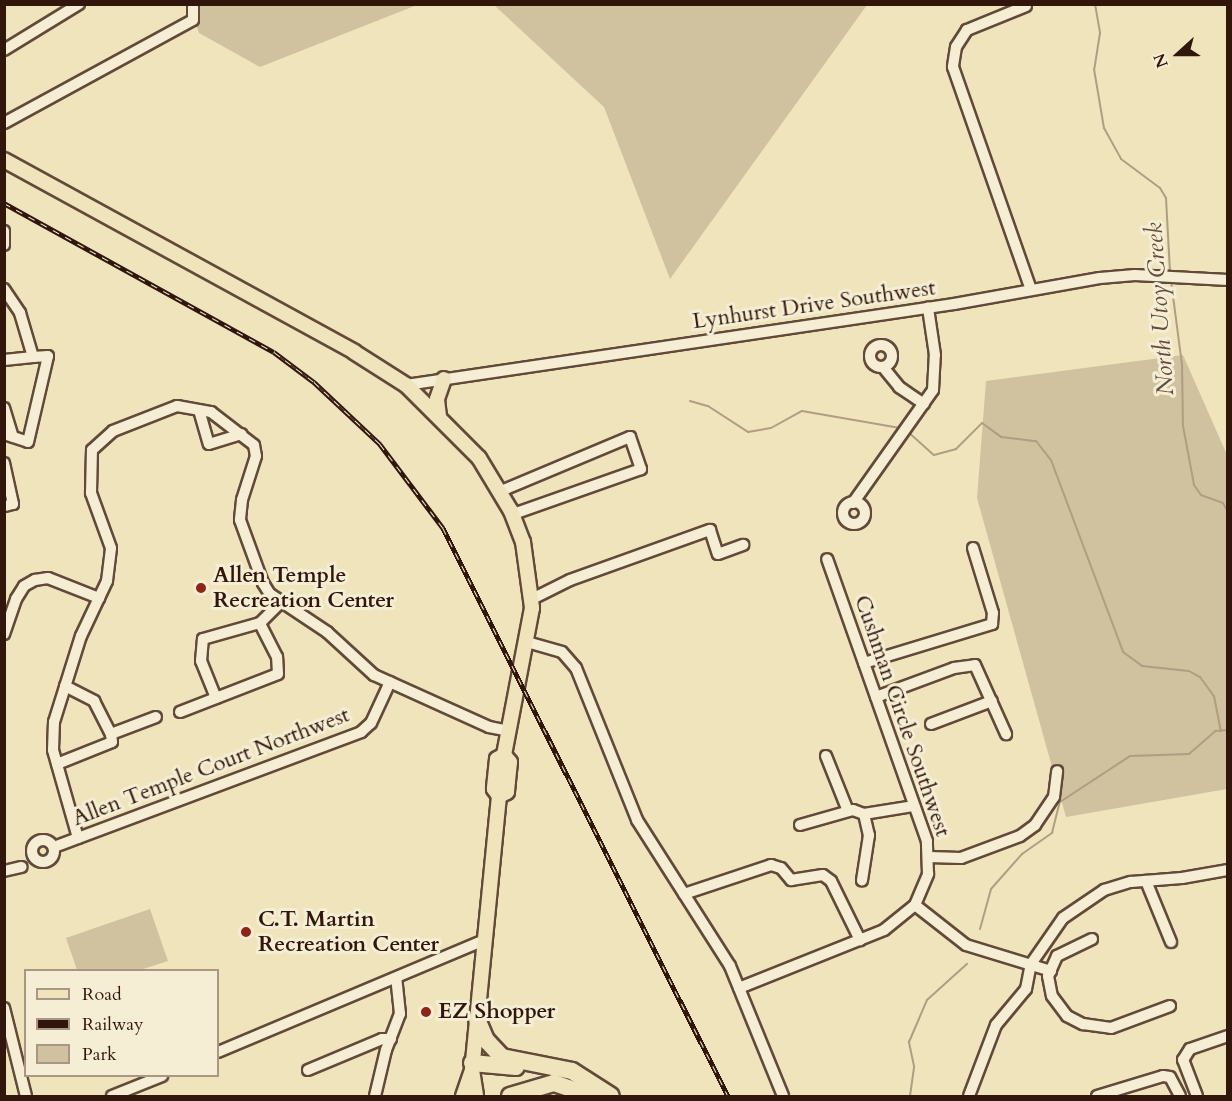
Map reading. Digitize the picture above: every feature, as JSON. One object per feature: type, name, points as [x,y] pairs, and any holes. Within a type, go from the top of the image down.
[{"type":"highway","points":[[477,1018],[486,1040],[502,1057],[572,1071],[594,1092]]},
{"type":"highway","points":[[472,1066],[555,1073],[594,1092]]},
{"type":"highway","points":[[472,1066],[611,1096]]},
{"type":"highway","points":[[510,1096],[554,1083]]},
{"type":"main road","points":[[4,160],[354,352],[406,385],[479,458],[513,514],[523,542],[532,599],[527,642],[504,755],[497,759],[494,789],[499,796],[485,940],[472,1066],[463,1096]]},
{"type":"main road","points":[[439,416],[436,399],[444,379]]},
{"type":"main road","points":[[472,1066],[476,1096]]},
{"type":"street","points":[[4,50],[79,4]]},
{"type":"street","points":[[4,123],[193,20],[193,4]]},
{"type":"street","points":[[1026,6],[967,30],[956,47],[953,67],[1031,290]]},
{"type":"street","points":[[4,231],[4,245]]},
{"type":"street","name":"Lynhurst Drive Southwest","points":[[406,385],[1135,275],[1227,280]]},
{"type":"street","points":[[4,289],[20,313],[33,357]]},
{"type":"street","points":[[853,503],[924,404],[936,378],[928,308]]},
{"type":"street","points":[[4,360],[48,356],[34,425],[28,442],[9,435],[4,408]]},
{"type":"street","points":[[883,367],[899,387],[924,404]]},
{"type":"street","points":[[78,838],[57,764],[54,722],[65,686],[106,581],[111,548],[91,493],[92,450],[113,431],[177,406],[211,412],[254,445],[256,456],[242,500],[240,519],[263,583],[280,603],[327,632],[362,667],[489,727],[509,732]]},
{"type":"street","points":[[199,410],[209,444],[242,434]]},
{"type":"street","points":[[501,491],[630,437],[641,469],[513,514]]},
{"type":"street","points":[[4,462],[13,504],[4,506]]},
{"type":"street","points":[[532,599],[570,580],[710,530],[718,554],[743,545]]},
{"type":"street","points":[[864,663],[992,624],[993,613],[972,548]]},
{"type":"street","name":"Cushman Circle Southwest","points":[[739,988],[885,930],[915,905],[926,882],[929,857],[914,806],[827,559]]},
{"type":"street","points":[[4,634],[16,599],[24,586],[36,580],[48,578],[99,598]]},
{"type":"street","points":[[216,698],[201,661],[203,639],[260,623],[280,603]]},
{"type":"street","points":[[180,712],[278,674],[277,657],[260,623]]},
{"type":"street","points":[[527,642],[562,652],[571,659],[637,820],[719,945],[783,1096]]},
{"type":"street","points":[[876,697],[970,663],[975,665],[1006,734]]},
{"type":"street","name":"Allen Temple Court Northwest","points":[[54,847],[361,732],[371,723],[390,682]]},
{"type":"street","points":[[57,764],[112,742],[111,734],[94,701],[65,686]]},
{"type":"street","points":[[931,724],[992,701]]},
{"type":"street","points":[[111,734],[156,717]]},
{"type":"street","points":[[826,756],[848,812]]},
{"type":"street","points":[[929,857],[961,858],[1020,836],[1035,825],[1054,797],[1057,771]]},
{"type":"street","points":[[800,825],[848,812],[864,814],[914,806]]},
{"type":"street","points":[[862,880],[869,835],[864,814]]},
{"type":"street","points":[[684,894],[771,865],[781,867],[791,880],[823,875],[831,881],[860,940]]},
{"type":"street","points":[[4,871],[22,867]]},
{"type":"street","points":[[969,1096],[996,1025],[1026,989],[1031,964],[1063,918],[1083,901],[1104,890],[1146,881],[1227,870]]},
{"type":"street","points":[[1146,881],[1171,942]]},
{"type":"street","points":[[915,905],[966,945],[1051,971]]},
{"type":"street","points":[[1092,939],[1057,956],[1051,971],[1052,996],[1060,1010],[1083,1024],[1111,1028],[1170,1006]]},
{"type":"street","points":[[219,1052],[485,940]]},
{"type":"street","points":[[375,1096],[400,1014],[396,978]]},
{"type":"street","points":[[4,1008],[26,1096]]},
{"type":"street","points":[[1197,1096],[1183,1060],[1190,1049],[1227,1036]]},
{"type":"street","points":[[309,1070],[382,1039],[391,1039]]},
{"type":"street","points":[[1097,1096],[1163,1076],[1170,1077],[1180,1096]]},
{"type":"street","points":[[112,1096],[160,1077]]},
{"type":"green space","points":[[189,5],[417,5],[260,67],[199,33]]},
{"type":"green space","points":[[494,5],[867,5],[670,279],[604,107]]},
{"type":"green space","points":[[1183,355],[1227,455],[1227,789],[1066,817],[977,498],[986,381]]},
{"type":"green space","points":[[150,909],[168,961],[143,969],[77,969],[66,938]]},
{"type":"waterway","name":"North Utoy Creek","points":[[1095,4],[1100,33],[1094,69],[1104,128],[1121,159],[1160,188],[1166,198],[1170,272]]},
{"type":"waterway","name":"North Utoy Creek","points":[[1171,281],[1182,365],[1183,426],[1194,485],[1201,495],[1223,503],[1228,512]]},
{"type":"waterway","points":[[690,401],[708,406],[748,432],[771,428],[802,411],[899,428]]},
{"type":"waterway","points":[[907,431],[934,455],[956,449],[982,423],[1001,437],[1036,441],[1051,460],[1123,652],[1142,666],[1189,671],[1200,677],[1214,696],[1221,731]]},
{"type":"waterway","name":"North Utoy Creek","points":[[1228,519],[1228,549]]},
{"type":"waterway","points":[[980,929],[991,889],[1022,854],[1052,833],[1060,802],[1130,756],[1189,754],[1215,731],[1228,730]]},
{"type":"waterway","points":[[910,1096],[914,1066],[909,1042],[927,1000],[967,964]]},
{"type":"railway","points":[[4,203],[274,352],[314,382],[380,444],[443,528],[728,1096]]},
{"type":"place","name":"Allen Temple Recreation Center","points":[[201,588]]},
{"type":"place","name":"C.T. Martin Recreation Center","points":[[246,932]]},
{"type":"place","name":"EZ Shopper","points":[[426,1012]]}]
